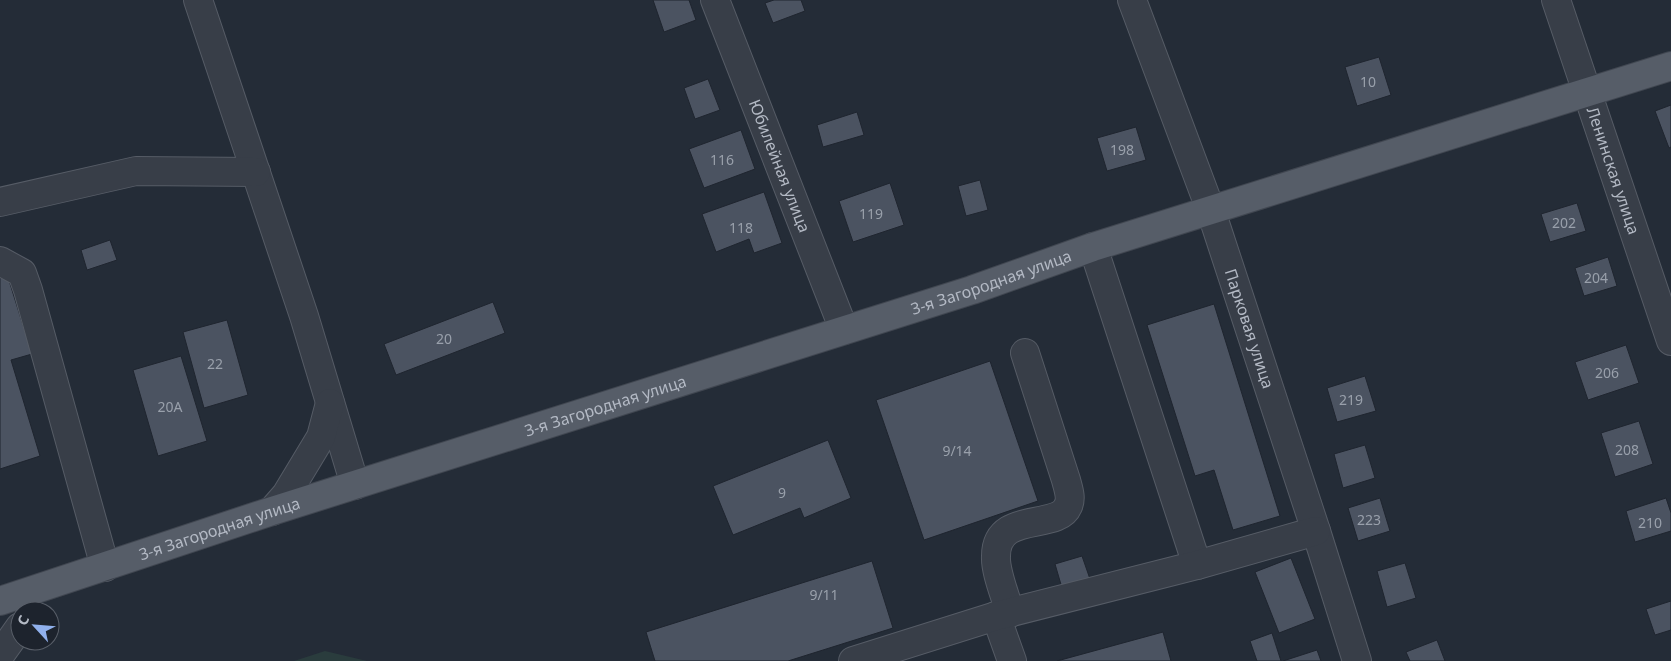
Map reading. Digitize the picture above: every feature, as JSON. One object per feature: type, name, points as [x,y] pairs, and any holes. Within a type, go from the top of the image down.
[{"type":"main road","name":"3-я Загородная улица","points":[[0,601],[32,600],[104,567],[272,511],[972,290],[1093,247],[1671,66]]},
{"type":"street","points":[[198,0],[256,172],[355,485]]},
{"type":"street","name":"Юбилейная улица","points":[[715,0],[844,330]]},
{"type":"street","name":"Парковая улица","points":[[1132,0],[1211,210],[1316,531],[1356,661]]},
{"type":"street","name":"Ленинская улица","points":[[1556,0],[1671,341]]},
{"type":"street","points":[[0,202],[136,171],[256,172]]},
{"type":"street","points":[[1093,247],[1197,565]]},
{"type":"street","points":[[0,261],[22,273],[28,290],[104,567]]},
{"type":"street","points":[[1012,661],[995,558],[998,541],[1012,528],[1060,515],[1068,508],[1070,498],[1066,480],[1025,353]]},
{"type":"street","points":[[272,511],[286,495],[321,437],[330,402]]},
{"type":"street","points":[[853,661],[1003,614],[1197,565],[1316,531]]},
{"type":"street","points":[[0,655],[10,641]]},
{"type":"shaded area","points":[[325,651],[367,661],[294,661]]},
{"type":"building","points":[[653,0],[689,0],[696,20],[664,32]]},
{"type":"building","points":[[774,0],[801,0],[805,11],[773,23],[765,3]]},
{"type":"building","points":[[1379,57],[1391,95],[1357,106],[1345,67]]},
{"type":"building","points":[[708,79],[720,110],[695,119],[684,88]]},
{"type":"building","points":[[1671,105],[1671,147],[1669,148],[1655,111]]},
{"type":"building","points":[[857,112],[864,135],[823,147],[817,125]]},
{"type":"building","points":[[1136,127],[1146,160],[1107,171],[1097,138]]},
{"type":"building","points":[[741,130],[755,169],[704,188],[689,149]]},
{"type":"building","points":[[980,180],[988,210],[966,216],[958,186]]},
{"type":"building","points":[[890,183],[904,225],[853,242],[839,201]]},
{"type":"building","points":[[764,192],[782,243],[754,253],[749,239],[716,252],[702,214]]},
{"type":"building","points":[[1577,203],[1586,231],[1550,242],[1541,214]]},
{"type":"building","points":[[110,240],[117,260],[87,270],[81,250]]},
{"type":"building","points":[[1608,257],[1617,286],[1584,296],[1575,268]]},
{"type":"building","points":[[7,274],[32,354],[11,360],[40,456],[0,469],[0,276]]},
{"type":"building","points":[[493,302],[505,333],[396,375],[384,344]]},
{"type":"building","points":[[1214,304],[1280,516],[1233,530],[1214,470],[1195,476],[1147,325]]},
{"type":"building","points":[[227,320],[248,395],[204,408],[183,332]]},
{"type":"building","points":[[1626,345],[1639,383],[1588,400],[1575,362]]},
{"type":"building","points":[[181,356],[207,441],[158,456],[133,370]]},
{"type":"building","points":[[990,361],[1038,501],[924,540],[876,400]]},
{"type":"building","points":[[1365,376],[1376,411],[1337,422],[1327,388]]},
{"type":"building","points":[[1639,421],[1653,464],[1615,477],[1601,433]]},
{"type":"building","points":[[828,440],[851,498],[804,518],[800,508],[733,535],[713,486]]},
{"type":"building","points":[[1365,445],[1375,478],[1343,488],[1334,454]]},
{"type":"building","points":[[1380,498],[1390,531],[1358,541],[1348,508]]},
{"type":"building","points":[[1666,498],[1671,513],[1671,531],[1635,542],[1626,511]]},
{"type":"building","points":[[1082,556],[1090,579],[1062,588],[1055,564]]},
{"type":"building","points":[[1291,558],[1315,619],[1279,633],[1255,572]]},
{"type":"building","points":[[872,561],[893,628],[788,661],[655,661],[646,632]]},
{"type":"building","points":[[1405,563],[1416,598],[1387,607],[1377,571]]},
{"type":"building","points":[[1671,601],[1671,630],[1655,635],[1646,609]]},
{"type":"building","points":[[1163,632],[1171,661],[1057,661]]},
{"type":"building","points":[[1272,633],[1281,661],[1257,661],[1250,641]]},
{"type":"building","points":[[1437,640],[1445,661],[1410,661],[1406,652]]},
{"type":"building","points":[[1317,650],[1321,661],[1283,661]]}]
